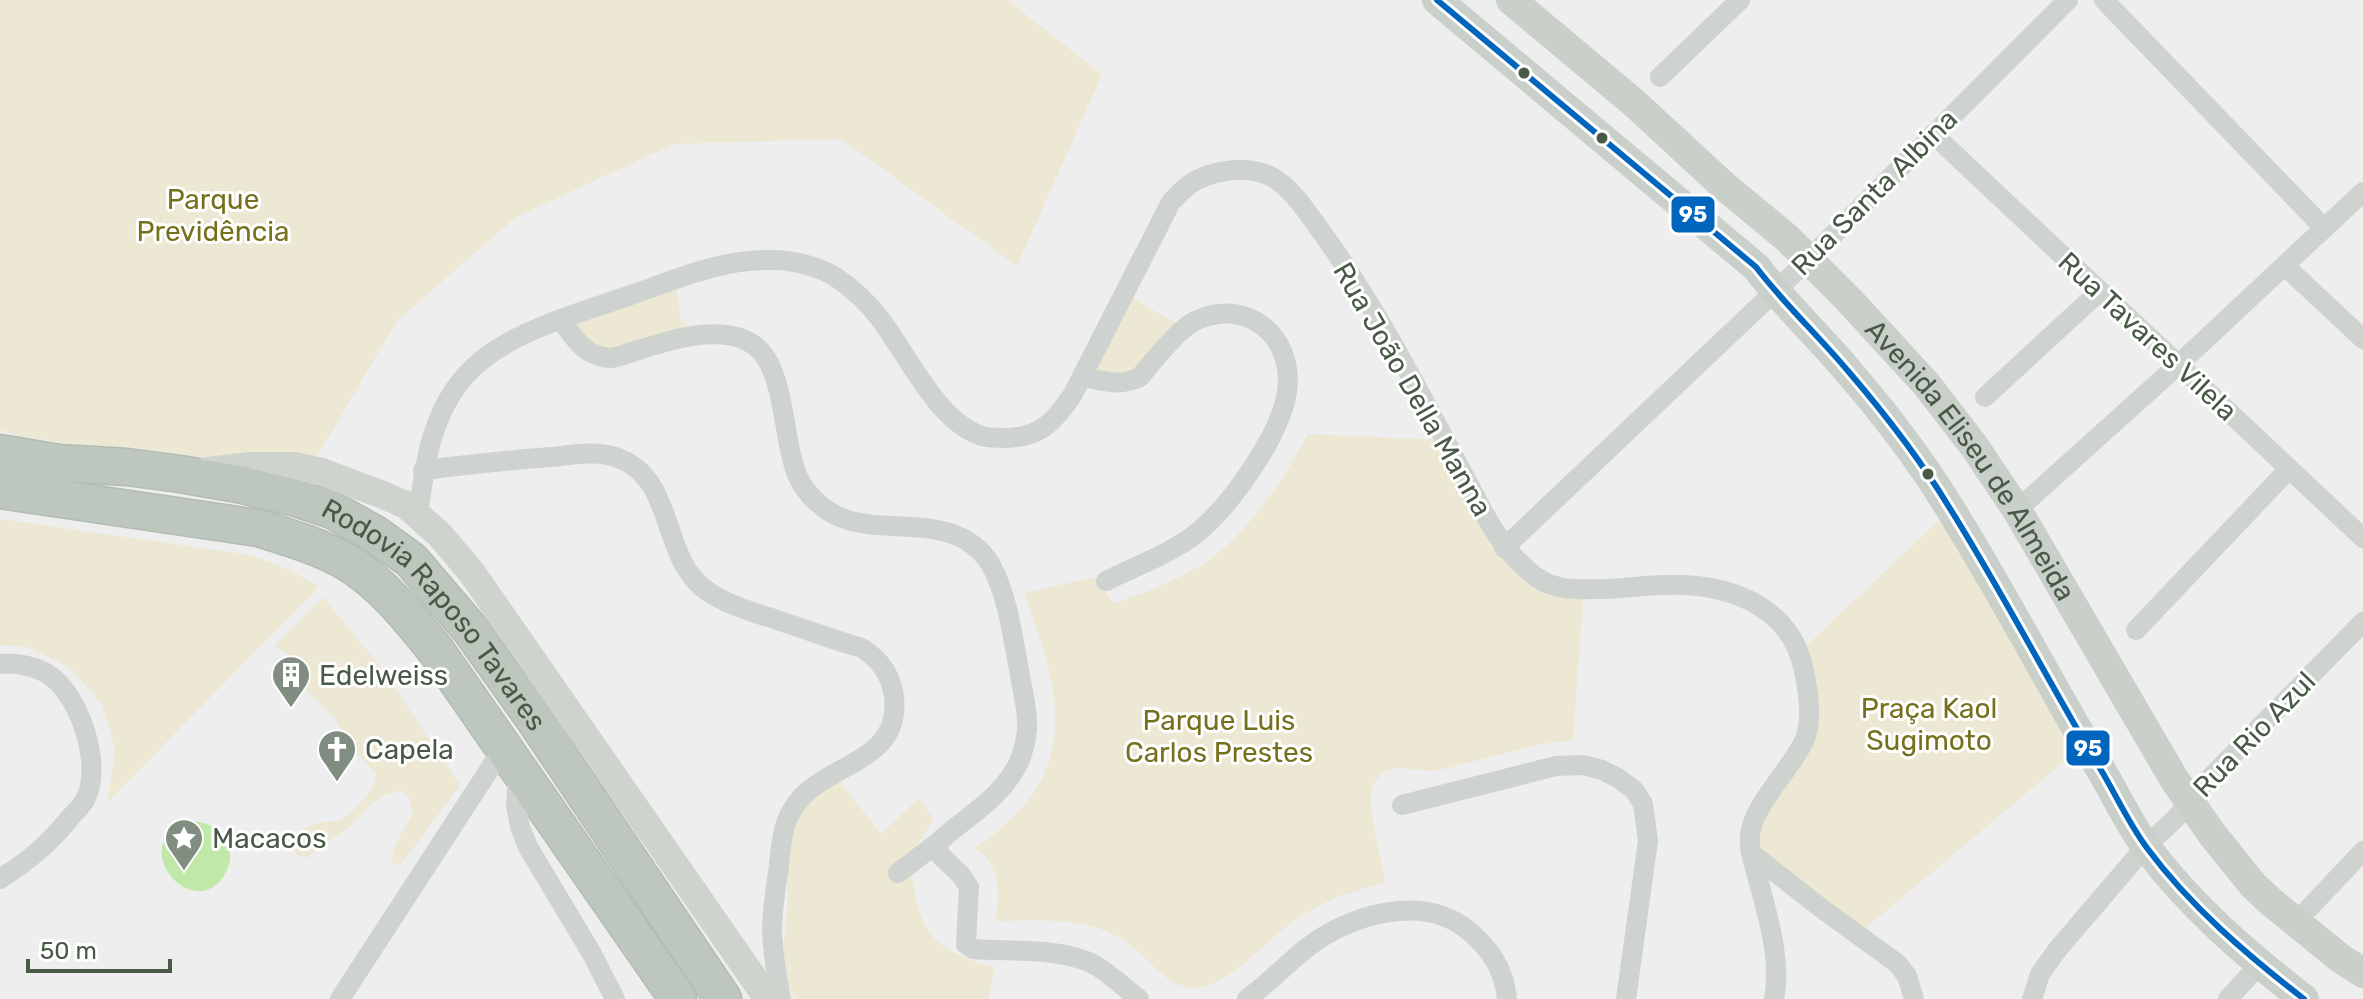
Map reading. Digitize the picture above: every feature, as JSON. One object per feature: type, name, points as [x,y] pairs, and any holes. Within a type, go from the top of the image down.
[{"type":"highway","name":"Rodovia Raposo Tavares","points":[[0,453],[59,463],[180,474],[296,498],[332,510],[375,534],[411,560],[440,592],[498,668],[723,999]]},
{"type":"highway","name":"Rodovia Raposo Tavares","points":[[0,490],[258,528],[300,540],[352,565],[408,616],[437,652],[678,999]]},
{"type":"main road","name":"Avenida Eliseu de Almeida","points":[[1437,0],[1756,267],[1774,291],[1849,371],[1923,466],[1950,508],[2146,846],[2206,915],[2259,965],[2304,999]]},
{"type":"main road","name":"Avenida Eliseu de Almeida","points":[[1511,0],[1633,102],[1808,260],[1927,385],[1974,446],[2017,510],[2174,779],[2212,834],[2253,885],[2295,923],[2363,973]]},
{"type":"main road","points":[[180,474],[250,466],[294,466],[322,472],[406,505],[440,535],[472,573],[768,999]]},
{"type":"street","points":[[1660,77],[1740,0]]},
{"type":"street","name":"Rua Santa Albina","points":[[1504,548],[1808,260],[2068,0]]},
{"type":"street","points":[[2104,0],[2324,228]]},
{"type":"street","name":"Rua Tavares Vilela","points":[[1933,134],[2363,538]]},
{"type":"street","name":"Rua João Della Manna","points":[[418,516],[423,470],[432,436],[447,400],[465,375],[486,356],[561,319],[704,269],[756,260],[803,264],[835,277],[879,317],[946,415],[965,429],[985,437],[1026,436],[1044,428],[1058,416],[1083,377],[1171,202],[1189,184],[1212,173],[1246,171],[1270,176],[1297,198],[1342,260],[1400,355],[1504,548],[1538,578],[1556,586],[1576,590],[1685,585],[1709,588],[1755,602],[1779,620],[1796,646],[1809,701],[1806,739],[1755,818],[1749,835],[1776,961],[1778,981],[1774,999]]},
{"type":"street","points":[[2017,510],[2363,192]]},
{"type":"street","points":[[2285,266],[2363,339]]},
{"type":"street","points":[[1985,397],[2100,291]]},
{"type":"street","points":[[1083,377],[1113,383],[1140,377],[1186,327],[1196,320],[1218,314],[1238,315],[1261,324],[1273,333],[1283,348],[1287,368],[1287,392],[1276,431],[1225,506],[1175,549],[1106,581]]},
{"type":"street","points":[[561,319],[582,347],[602,358],[613,358],[712,333],[734,337],[749,344],[761,352],[773,372],[794,468],[806,493],[833,515],[852,522],[930,528],[956,536],[979,549],[992,566],[1000,584],[1027,713],[1025,746],[1008,780],[980,809],[898,873]]},
{"type":"street","points":[[423,470],[585,454],[619,458],[636,468],[654,488],[685,565],[702,588],[740,607],[862,648],[886,669],[895,707],[893,722],[885,740],[871,754],[816,785],[800,799],[786,824],[773,924],[781,999]]},
{"type":"street","points":[[2136,630],[2289,469]]},
{"type":"street","name":"Rua Rio Azul","points":[[2032,999],[2040,974],[2057,950],[2146,846],[2363,622]]},
{"type":"street","points":[[0,664],[25,666],[55,678],[78,711],[91,752],[92,772],[85,800],[57,834],[32,859],[0,879]]},
{"type":"street","points":[[340,999],[511,757]]},
{"type":"street","points":[[511,757],[520,827],[528,847],[615,999]]},
{"type":"street","points":[[1402,805],[1556,766],[1583,765],[1602,770],[1634,790],[1643,804],[1648,841],[1626,999]]},
{"type":"street","points":[[936,844],[941,856],[969,887],[965,939],[969,948],[1076,957],[1106,972],[1139,999]]},
{"type":"street","points":[[2295,923],[2363,851]]},
{"type":"street","points":[[1751,853],[1898,964],[1907,976],[1914,999]]},
{"type":"street","points":[[1247,999],[1309,946],[1341,926],[1400,910],[1441,916],[1462,925],[1492,953],[1507,999]]},
{"type":"street","points":[[2228,999],[2259,965]]},
{"type":"green space","name":"Parque Previdência","points":[[0,0],[1008,0],[1102,75],[1017,266],[841,139],[674,144],[516,217],[397,321],[315,460],[241,456],[167,458],[19,436],[0,430]]},
{"type":"green space","points":[[675,280],[681,319],[695,335],[613,358],[561,319]]},
{"type":"green space","points":[[1124,293],[1182,327],[1139,375],[1086,372]]},
{"type":"green space","name":"Parque Luis Carlos Prestes","points":[[1308,434],[1445,440],[1538,578],[1584,589],[1573,740],[1542,744],[1440,770],[1400,768],[1382,774],[1373,786],[1371,803],[1386,883],[1349,893],[1313,909],[1213,984],[1192,988],[1177,984],[1126,942],[1092,927],[1051,921],[995,921],[998,890],[994,871],[974,848],[1009,821],[1033,794],[1048,765],[1054,734],[1054,702],[1048,668],[1024,593],[1096,577],[1114,604],[1198,567],[1224,549],[1252,519],[1289,468]]},
{"type":"green space","name":"Praça Kaol Sugimoto","points":[[1941,518],[2078,750],[1862,931],[1756,852],[1762,822],[1814,732],[1804,648]]},
{"type":"green space","points":[[0,519],[251,555],[288,569],[319,586],[108,802],[115,748],[102,704],[69,667],[28,647],[0,645]]},
{"type":"green space","points":[[323,597],[380,666],[460,785],[400,866],[392,863],[393,848],[413,815],[409,798],[401,790],[377,800],[349,827],[307,858],[297,855],[290,843],[308,827],[339,820],[352,811],[368,794],[376,774],[351,747],[336,720],[284,668],[290,662],[289,655],[274,646]]},
{"type":"green space","points":[[838,779],[881,834],[919,798],[934,820],[910,855],[919,910],[924,923],[941,945],[995,968],[988,999],[796,999],[790,990],[783,948],[788,846],[795,814]]},
{"type":"shaded area","points":[[193,821],[212,826],[219,832],[229,846],[230,855],[225,874],[211,888],[196,891],[182,886],[170,874],[163,860],[163,844],[172,831]]},
{"type":"transit line","name":"95","points":[[1437,0],[1756,267],[1837,358],[1889,420],[1938,489],[2147,848],[2220,929],[2304,999]]},
{"type":"place","name":"Edelweiss","points":[[291,709]]},
{"type":"place","name":"Capela","points":[[337,783]]},
{"type":"place","name":"Macacos","points":[[184,872]]}]
